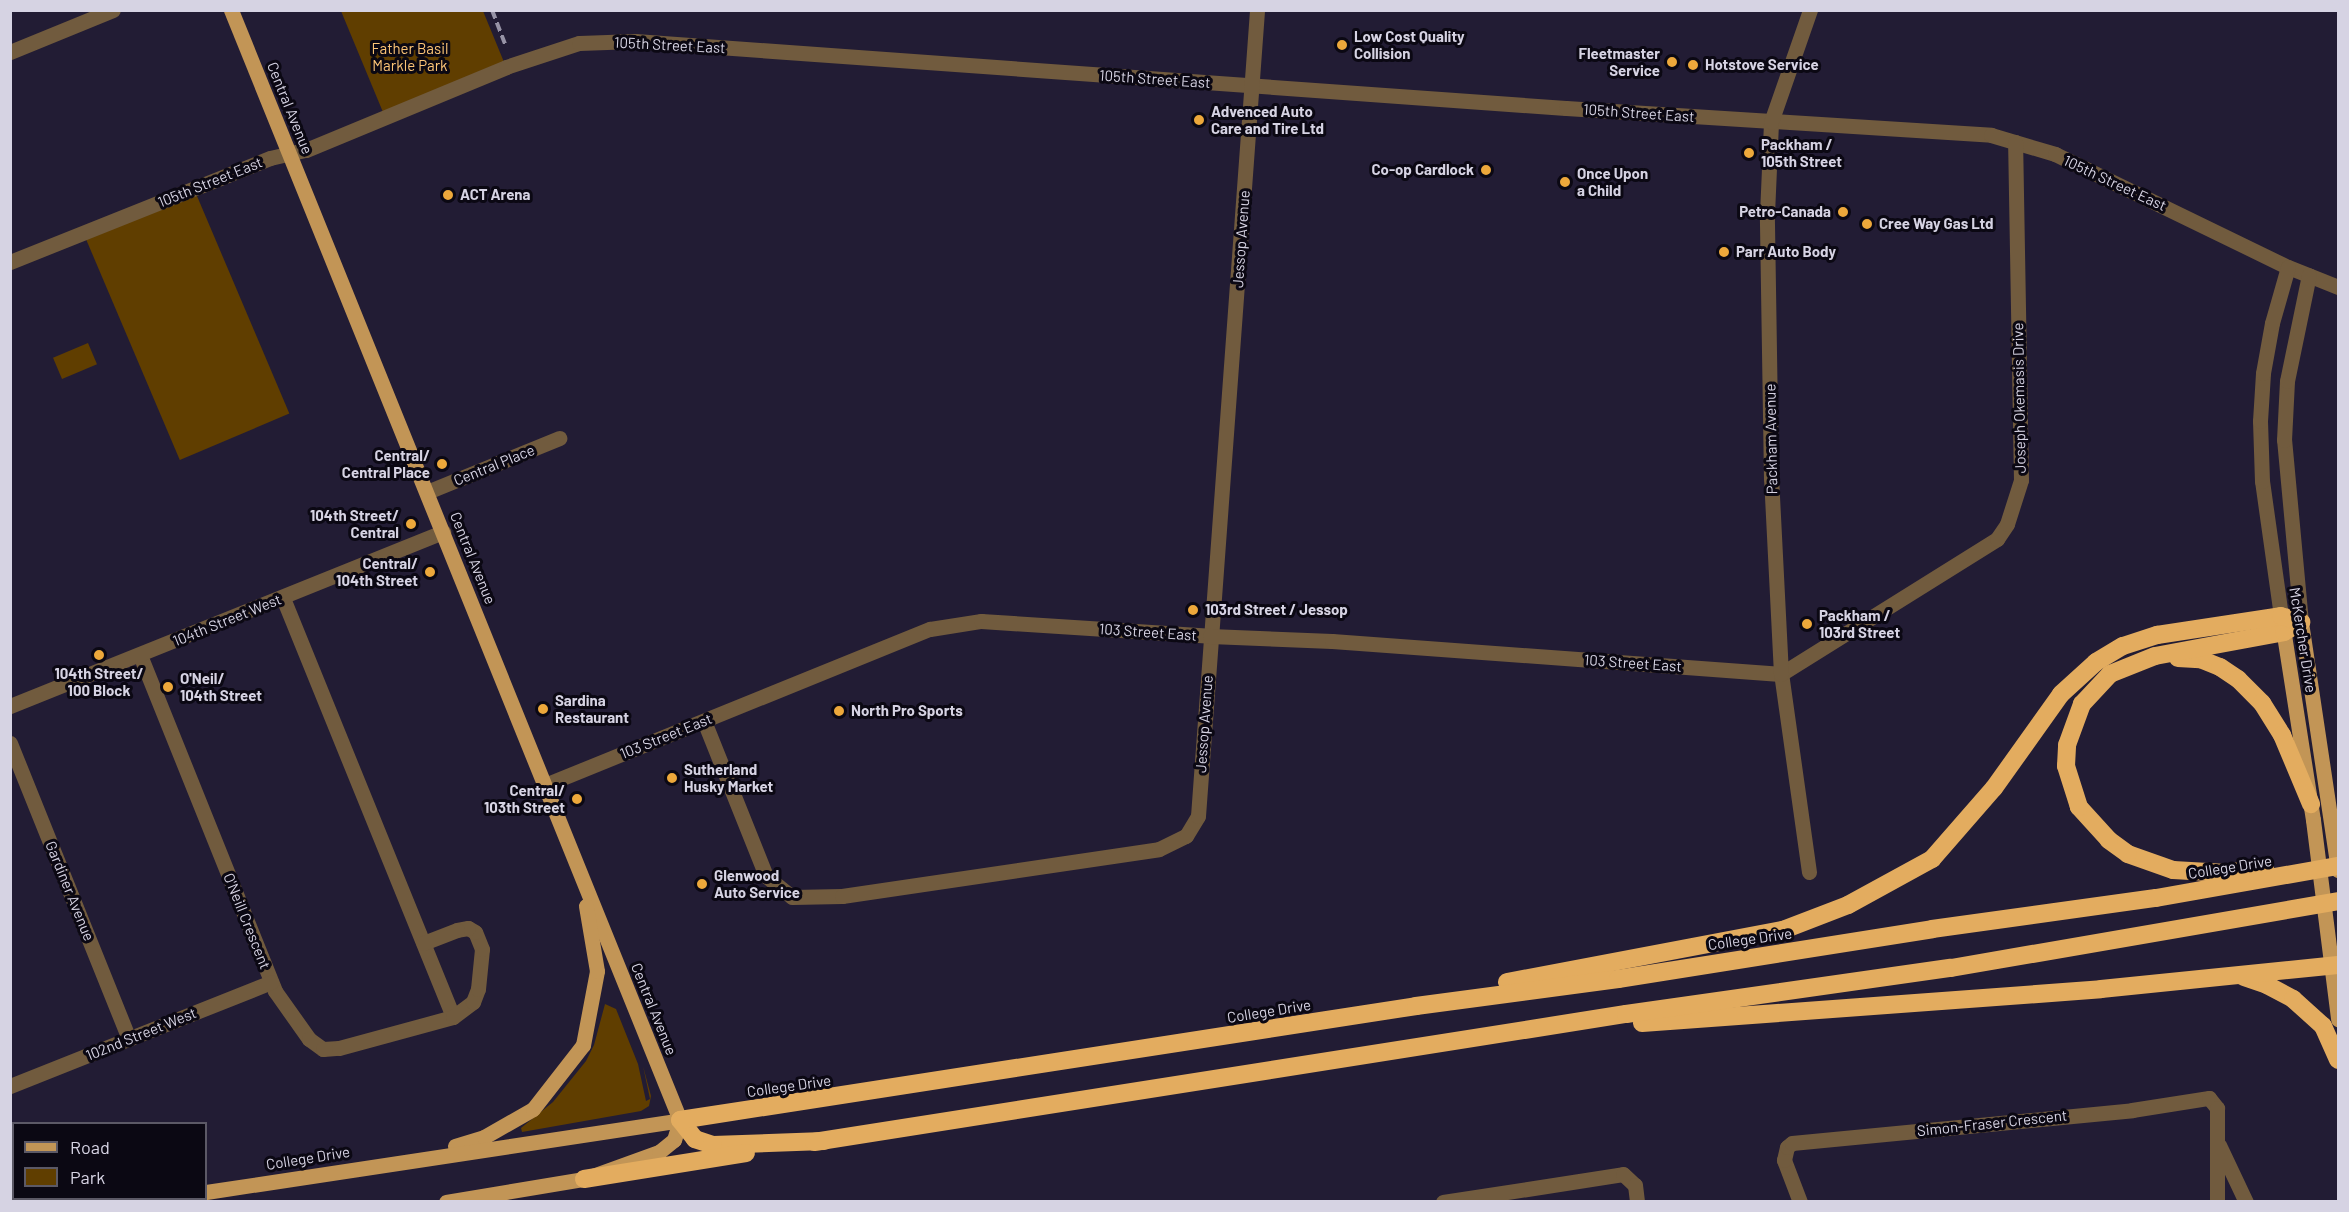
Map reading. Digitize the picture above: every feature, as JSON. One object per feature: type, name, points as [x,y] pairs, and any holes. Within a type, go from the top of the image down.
[{"type":"highway","points":[[1416,1006],[1452,993],[1783,930],[1848,905],[1932,859],[1995,788],[2061,694],[2096,662],[2123,646],[2157,635],[2301,622]]},
{"type":"highway","points":[[2282,624],[2155,656],[2110,674],[2082,704],[2067,745],[2066,766],[2079,807],[2109,840],[2128,854],[2173,870],[2226,873],[2338,860]]},
{"type":"highway","points":[[2155,656],[2200,659],[2220,667],[2238,679],[2262,703],[2282,735],[2312,812]]},
{"type":"highway","name":"College Drive","points":[[680,1120],[1416,1006],[1618,979],[1932,929],[2156,898],[2338,868]]},
{"type":"highway","points":[[584,1179],[1524,1032],[1626,1014],[1951,968],[2338,901]]},
{"type":"highway","points":[[1524,1032],[2102,989],[2335,965]]},
{"type":"highway","points":[[2237,974],[2267,985],[2293,999],[2323,1026],[2338,1060]]},
{"type":"highway","points":[[680,1120],[695,1139],[713,1145],[824,1141]]},
{"type":"main road","name":"Central Avenue","points":[[231,10],[680,1120]]},
{"type":"main road","name":"McKercher Drive","points":[[2301,622],[2338,868]]},
{"type":"main road","name":"McKercher Drive","points":[[2282,624],[2312,812],[2328,936],[2335,965],[2338,1019]]},
{"type":"main road","points":[[400,1162],[484,1137],[533,1109],[583,1046],[597,971],[582,879]]},
{"type":"main road","points":[[446,1202],[584,1179],[659,1152],[674,1140],[680,1120]]},
{"type":"main road","name":"College Drive","points":[[207,1192],[680,1120]]},
{"type":"street","points":[[10,52],[113,10]]},
{"type":"street","name":"Jessop Avenue","points":[[704,721],[766,876],[792,897],[842,897],[1159,849],[1186,836],[1198,816],[1257,10]]},
{"type":"street","name":"Packham Avenue","points":[[1809,872],[1781,674],[1771,479],[1767,214],[1771,122],[1810,10]]},
{"type":"street","name":"105th Street East","points":[[10,262],[270,158],[306,150],[496,70],[579,43],[635,41],[1771,122],[1991,135],[2055,154],[2288,267],[2338,287]]},
{"type":"street","name":"Joseph Okemasis Drive","points":[[1781,674],[1997,539],[2007,524],[2021,480],[2015,142]]},
{"type":"street","name":"McKercher Drive","points":[[2282,624],[2262,481],[2260,421],[2263,374],[2270,333],[2288,267]]},
{"type":"street","name":"McKercher Drive","points":[[2301,622],[2284,440],[2287,381],[2309,275]]},
{"type":"street","name":"Central Place","points":[[427,492],[560,438]]},
{"type":"street","name":"104th Street West","points":[[10,706],[443,532]]},
{"type":"street","points":[[283,598],[453,1017]]},
{"type":"street","name":"103 Street East","points":[[545,785],[930,629],[981,621],[1344,642],[1781,674]]},
{"type":"street","name":"O'Neill Crescent","points":[[140,655],[271,982],[276,993],[309,1039],[323,1049],[339,1048],[453,1017],[473,1002],[478,989],[482,949],[479,940],[468,928],[423,943]]},
{"type":"street","name":"Gardiner Avenue","points":[[10,743],[129,1039]]},
{"type":"street","name":"102nd Street West","points":[[10,1086],[271,982]]},
{"type":"street","name":"Simon-Fraser Crescent","points":[[1800,1202],[1784,1160],[1787,1147],[1800,1142],[2132,1110],[2209,1098],[2217,1107],[2217,1202]]},
{"type":"street","name":"Simon-Fraser Crescent","points":[[2217,1142],[2246,1202]]},
{"type":"street","points":[[1443,1202],[1623,1174],[1635,1185],[1637,1202]]},
{"type":"green space","name":"Father Basil Markle Park","points":[[341,11],[483,11],[506,67],[385,117]]},
{"type":"green space","points":[[194,189],[289,414],[180,460],[84,235]]},
{"type":"green space","points":[[88,343],[97,364],[62,379],[53,358]]},
{"type":"green space","points":[[605,1004],[616,1009],[638,1064],[646,1101],[650,1099],[643,1066],[651,1096],[649,1106],[641,1111],[522,1132],[521,1128],[553,1102],[586,1061],[594,1045]]},
{"type":"railway","points":[[492,10],[506,47]]},
{"type":"place","name":"Low Cost Quality Collision","points":[[1342,45]]},
{"type":"place","name":"Fleetmaster Service","points":[[1672,62]]},
{"type":"place","name":"Hotstove Service","points":[[1693,65]]},
{"type":"place","name":"Advenced Auto Care and Tire Ltd","points":[[1199,120]]},
{"type":"place","name":"Packham / 105th Street","points":[[1749,153]]},
{"type":"place","name":"Co-op Cardlock","points":[[1486,170]]},
{"type":"place","name":"Once Upon a Child","points":[[1565,182]]},
{"type":"place","name":"ACT Arena","points":[[448,195]]},
{"type":"place","name":"Petro-Canada","points":[[1843,212]]},
{"type":"place","name":"Cree Way Gas Ltd","points":[[1867,224]]},
{"type":"place","name":"Parr Auto Body","points":[[1724,252]]},
{"type":"place","name":"Central/ Central Place","points":[[442,464]]},
{"type":"place","name":"104th Street/ Central","points":[[411,524]]},
{"type":"place","name":"Central/ 104th Street","points":[[430,572]]},
{"type":"place","name":"103rd Street / Jessop","points":[[1193,610]]},
{"type":"place","name":"Packham / 103rd Street","points":[[1807,624]]},
{"type":"place","name":"104th Street/ 100 Block","points":[[99,655]]},
{"type":"place","name":"O'Neil/ 104th Street","points":[[168,687]]},
{"type":"place","name":"Sardina Restaurant","points":[[543,709]]},
{"type":"place","name":"North Pro Sports","points":[[839,711]]},
{"type":"place","name":"Sutherland Husky Market","points":[[672,778]]},
{"type":"place","name":"Central/ 103th Street","points":[[577,799]]},
{"type":"place","name":"Glenwood Auto Service","points":[[702,884]]}]
